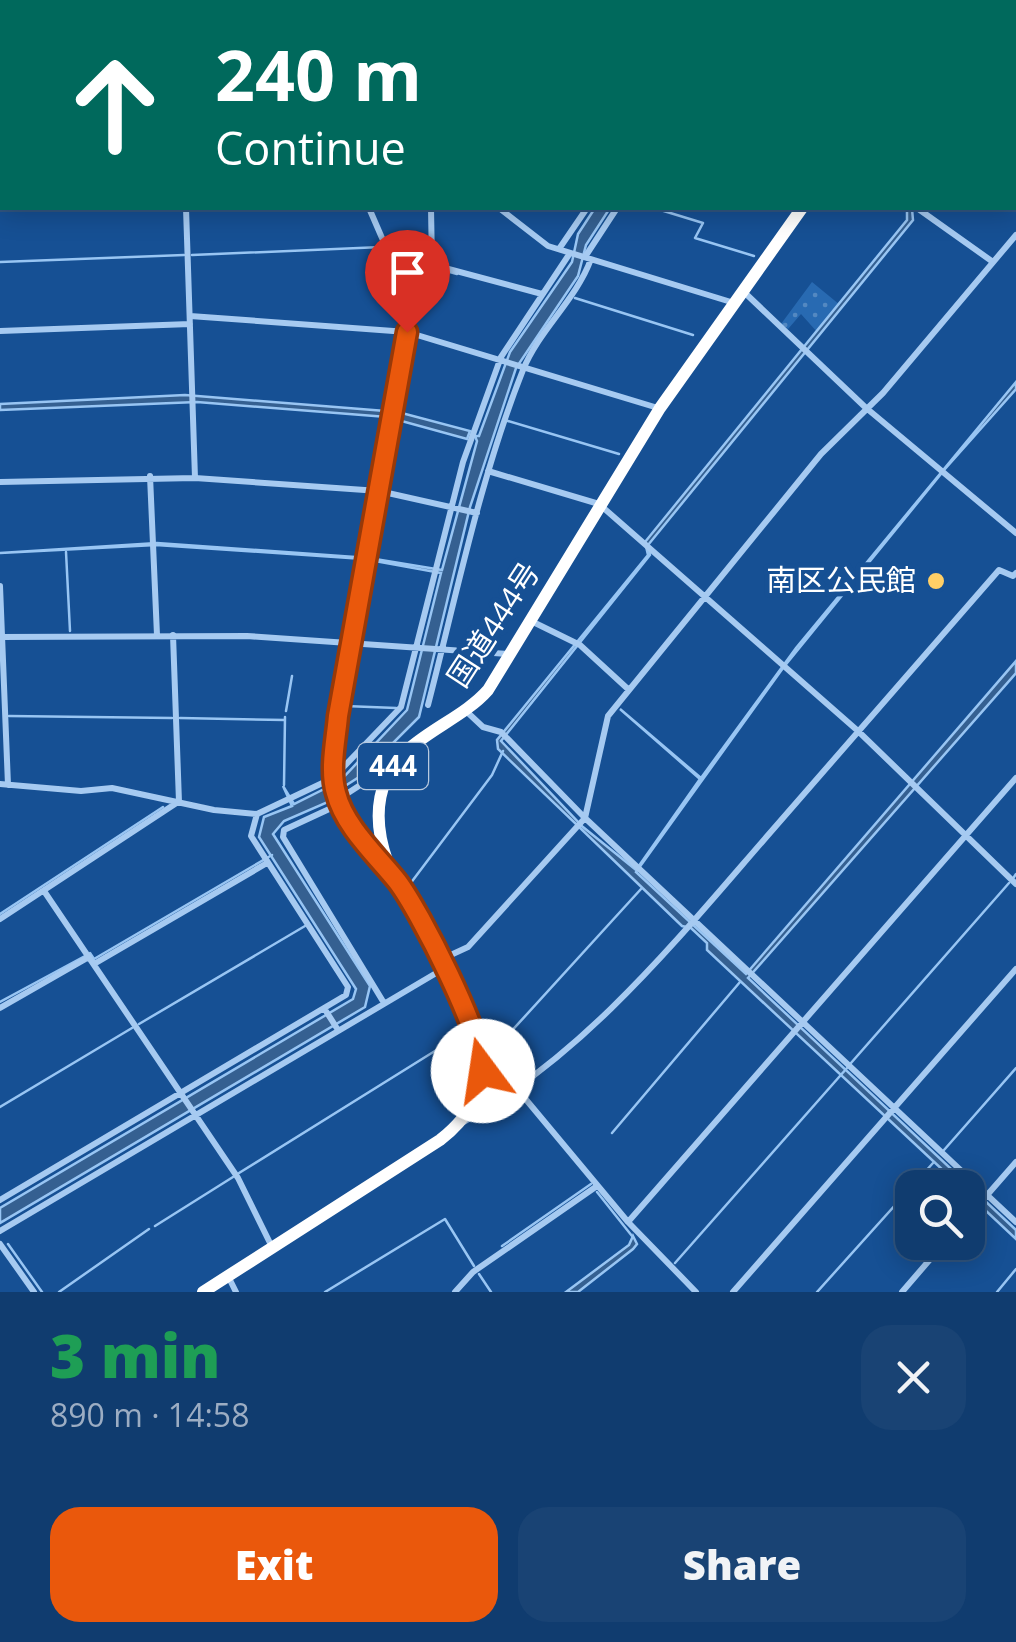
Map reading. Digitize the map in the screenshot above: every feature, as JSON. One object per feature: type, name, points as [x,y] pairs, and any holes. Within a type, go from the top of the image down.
[{"type":"highway","name":"国道444号","points":[[394,764],[488,690],[660,408],[731,302],[801,210]]},
{"type":"highway","name":"444","points":[[203,1292],[460,1124],[472,1110],[482,1084],[480,1044],[383,849],[378,813],[380,794],[394,764]]},
{"type":"street","points":[[186,210],[196,478]]},
{"type":"street","points":[[371,210],[409,304],[338,716],[333,778],[339,801],[384,868],[398,882]]},
{"type":"street","points":[[431,210],[432,264]]},
{"type":"street","points":[[501,210],[548,246],[731,302]]},
{"type":"street","points":[[559,249],[586,210]]},
{"type":"street","points":[[428,705],[473,513],[522,364],[582,282],[588,258],[617,210]]},
{"type":"street","points":[[920,210],[994,262]]},
{"type":"street","points":[[0,1231],[384,1003],[468,947],[580,823],[608,716],[866,407],[883,393],[1016,235]]},
{"type":"street","points":[[389,253],[542,294]]},
{"type":"street","points":[[0,586],[4,784],[81,791],[112,788],[257,814],[333,778],[401,707],[455,508],[503,358],[571,253]]},
{"type":"street","points":[[742,290],[866,407],[1014,527]]},
{"type":"street","points":[[0,331],[190,320],[407,332],[660,408]]},
{"type":"street","points":[[488,471],[599,504],[858,731],[1016,884]]},
{"type":"street","points":[[150,476],[157,635]]},
{"type":"street","points":[[0,482],[196,478],[378,491],[473,513]]},
{"type":"street","points":[[460,1124],[586,1036],[691,924],[999,570],[1013,576],[1016,573]]},
{"type":"street","points":[[530,620],[578,643],[629,690]]},
{"type":"street","points":[[1,637],[173,635],[510,654]]},
{"type":"street","points":[[173,635],[179,802]]},
{"type":"street","points":[[466,711],[482,727],[503,734],[580,823],[638,868],[691,924],[750,972],[798,1026],[952,1170]]},
{"type":"street","points":[[384,1003],[283,837],[290,823],[339,801],[394,764]]},
{"type":"street","points":[[628,1222],[1016,778]]},
{"type":"street","points":[[0,919],[179,802]]},
{"type":"street","points":[[0,1200],[346,995],[348,988],[251,836],[257,814]]},
{"type":"street","points":[[0,1008],[92,961],[266,860]]},
{"type":"street","points":[[44,891],[238,1178],[273,1248]]},
{"type":"street","points":[[733,1292],[1016,969]]},
{"type":"street","points":[[324,1008],[338,1030]]},
{"type":"street","points":[[480,1044],[628,1222],[696,1292]]},
{"type":"street","points":[[985,1197],[1016,1162]]},
{"type":"street","points":[[455,1292],[472,1272],[597,1186]]},
{"type":"street","points":[[985,1200],[1016,1222]]},
{"type":"street","points":[[0,1244],[34,1292]]},
{"type":"street","points":[[902,1292],[930,1260]]},
{"type":"street","points":[[228,1276],[236,1292]]},
{"type":"shaded area","points":[[594,210],[609,210],[586,245],[578,276],[516,368],[470,507],[419,717],[359,777],[328,797],[328,802],[284,821],[273,834],[370,986],[365,1007],[0,1223],[0,1208],[353,999],[356,989],[259,837],[264,817],[292,806],[283,786],[294,804],[340,781],[407,710],[441,573],[364,559],[156,545],[0,553],[157,543],[369,558],[442,570],[477,441],[475,436],[479,436],[510,352],[572,262],[578,234]]},
{"type":"shaded area","points":[[907,210],[912,210],[913,220],[648,545],[650,555],[501,741],[583,827],[636,870],[700,779],[620,709],[701,778],[796,648],[1016,382],[1016,389],[945,469],[783,668],[636,872],[746,974],[1016,661],[1016,673],[748,978],[952,1170],[943,1170],[498,749],[497,740],[648,555],[645,542],[907,220]]},
{"type":"shaded area","points":[[812,282],[840,305],[818,333],[801,314],[788,329],[781,324]]},
{"type":"shaded area","points":[[185,395],[398,412],[470,431],[467,439],[387,417],[197,402],[0,410],[0,404]]},
{"type":"shaded area","points":[[985,1201],[1016,1230],[1016,1239],[985,1210]]},
{"type":"shaded area","points":[[633,1236],[637,1244],[633,1249],[578,1292],[566,1292],[629,1245]]},
{"type":"waterway","points":[[661,210],[703,223],[695,238],[754,256]]},
{"type":"waterway","points":[[192,255],[382,247]]},
{"type":"waterway","points":[[391,247],[425,258]]},
{"type":"waterway","points":[[0,262],[184,255]]},
{"type":"waterway","points":[[424,265],[457,274]]},
{"type":"waterway","points":[[575,298],[693,335]]},
{"type":"waterway","points":[[508,421],[619,454]]},
{"type":"waterway","points":[[66,552],[70,631]]},
{"type":"waterway","points":[[286,711],[292,676]]},
{"type":"waterway","points":[[345,706],[396,708]]},
{"type":"waterway","points":[[9,716],[172,718]]},
{"type":"waterway","points":[[284,785],[285,717]]},
{"type":"waterway","points":[[180,718],[285,720]]},
{"type":"waterway","points":[[410,884],[492,775],[503,751]]},
{"type":"waterway","points":[[0,914],[163,807]]},
{"type":"waterway","points":[[90,953],[94,959],[272,855]]},
{"type":"waterway","points":[[851,1063],[1009,883]]},
{"type":"waterway","points":[[497,1047],[641,889]]},
{"type":"waterway","points":[[139,1024],[305,926]]},
{"type":"waterway","points":[[0,1002],[85,956]]},
{"type":"waterway","points":[[612,1133],[740,982]]},
{"type":"waterway","points":[[0,1107],[132,1028]]},
{"type":"waterway","points":[[239,1173],[467,1031]]},
{"type":"waterway","points":[[675,1263],[847,1068]]},
{"type":"waterway","points":[[944,1150],[1016,1068]]},
{"type":"waterway","points":[[817,1292],[933,1163]]},
{"type":"waterway","points":[[155,1226],[233,1177]]},
{"type":"waterway","points":[[502,1246],[591,1184]]},
{"type":"waterway","points":[[597,1192],[632,1236]]},
{"type":"waterway","points":[[325,1292],[445,1219],[474,1266]]},
{"type":"waterway","points":[[59,1292],[149,1229]]},
{"type":"waterway","points":[[8,1244],[42,1292]]},
{"type":"waterway","points":[[997,1292],[1016,1269]]},
{"type":"waterway","points":[[479,1274],[491,1292]]},
{"type":"place","name":"南区公民館","points":[[936,581]]},
{"type":"route","points":[[407,332],[338,716],[333,778],[340,804],[398,882],[444,968],[476,1033],[483,1071]]}]
